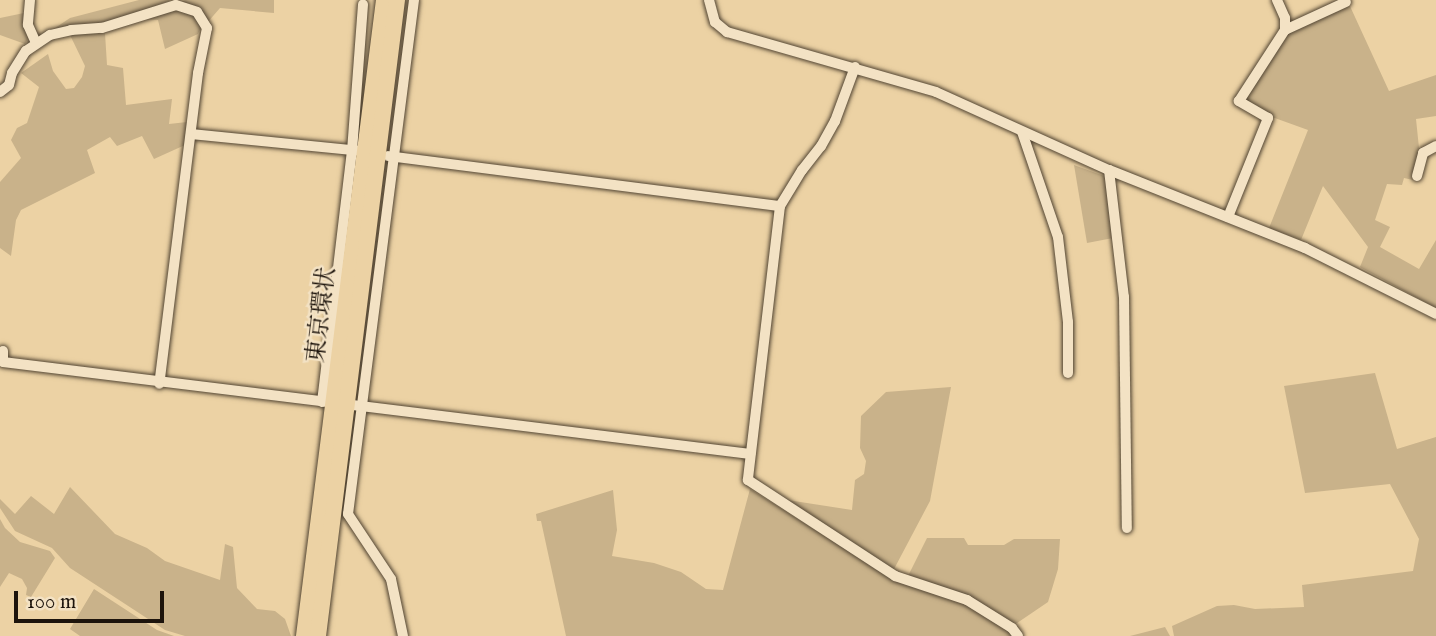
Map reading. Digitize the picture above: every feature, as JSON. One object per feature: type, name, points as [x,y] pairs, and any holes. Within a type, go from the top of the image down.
[{"type":"highway","name":"東京環状","points":[[372,153],[384,0]]},
{"type":"highway","name":"東京環状","points":[[318,636],[341,404],[372,153],[397,0]]},
{"type":"highway","name":"東京環状","points":[[304,636],[341,404]]},
{"type":"street","points":[[30,0],[28,24],[36,43]]},
{"type":"street","points":[[403,636],[391,579],[348,514],[341,404],[372,153],[414,0]]},
{"type":"street","points":[[709,0],[715,22],[727,32],[936,92],[1109,170],[1361,274],[1436,314]]},
{"type":"street","points":[[1277,0],[1285,18],[1285,30]]},
{"type":"street","points":[[1228,217],[1268,118],[1239,101],[1285,30],[1346,2]]},
{"type":"street","points":[[363,4],[372,153]]},
{"type":"street","points":[[0,92],[9,85],[12,74],[26,51],[50,35],[71,30],[102,29],[176,5],[189,7],[197,12],[207,28],[198,73],[159,384]]},
{"type":"street","points":[[855,67],[835,121],[780,206],[748,480],[895,576],[967,600],[1012,628],[1018,636]]},
{"type":"street","points":[[1022,132],[1058,237],[1068,322],[1069,373]]},
{"type":"street","points":[[191,134],[372,153],[780,206]]},
{"type":"street","points":[[1417,176],[1423,153],[1436,146]]},
{"type":"street","points":[[1109,170],[1124,297],[1127,528]]},
{"type":"street","points":[[3,351],[3,362],[159,384],[750,454]]},
{"type":"shaded area","points":[[139,0],[171,0],[101,26],[52,30],[70,18]]},
{"type":"shaded area","points":[[185,0],[274,0],[274,13],[220,8],[207,23],[198,10],[180,3]]},
{"type":"shaded area","points":[[1349,4],[1389,91],[1436,75],[1436,116],[1416,119],[1419,148],[1422,148],[1413,180],[1404,178],[1402,185],[1387,184],[1375,220],[1390,227],[1380,247],[1419,269],[1436,240],[1436,308],[1360,267],[1368,247],[1323,186],[1301,240],[1269,228],[1308,130],[1272,117],[1244,100],[1290,31]]},
{"type":"shaded area","points":[[173,8],[195,13],[201,27],[198,34],[165,49],[158,20],[139,19]]},
{"type":"shaded area","points":[[24,13],[29,37],[25,44],[0,35],[0,18]]},
{"type":"shaded area","points":[[105,33],[107,65],[123,68],[126,105],[172,99],[169,124],[187,122],[185,145],[154,159],[142,136],[117,146],[110,137],[87,150],[95,173],[21,210],[16,220],[11,256],[0,248],[0,182],[21,158],[11,140],[17,128],[27,123],[39,87],[21,73],[48,54],[53,71],[66,89],[74,88],[82,77],[85,66],[70,35]]},
{"type":"shaded area","points":[[1074,165],[1104,176],[1107,181],[1113,238],[1087,243]]},
{"type":"shaded area","points":[[1375,373],[1397,449],[1436,437],[1436,636],[1174,636],[1172,626],[1217,606],[1234,605],[1255,609],[1304,607],[1302,585],[1413,571],[1419,539],[1390,484],[1305,493],[1284,386]]},
{"type":"shaded area","points":[[951,387],[930,501],[893,571],[781,499],[852,510],[855,480],[864,474],[866,461],[860,448],[861,416],[886,392]]},
{"type":"shaded area","points":[[70,487],[115,534],[147,548],[165,561],[220,580],[225,544],[233,547],[237,588],[257,609],[275,611],[285,619],[291,636],[185,636],[165,630],[70,568],[52,548],[15,531],[0,508],[0,499],[15,514],[31,496],[54,514]]},
{"type":"shaded area","points":[[750,489],[893,579],[966,603],[1014,636],[566,636],[541,521],[537,521],[536,514],[613,490],[617,530],[612,556],[654,563],[681,572],[706,589],[723,590]]},
{"type":"shaded area","points":[[0,519],[5,528],[20,542],[50,551],[55,558],[31,597],[26,595],[27,588],[22,579],[9,573],[0,587]]},
{"type":"shaded area","points":[[927,538],[964,538],[968,545],[1004,545],[1014,539],[1060,539],[1058,569],[1048,602],[1014,625],[907,578]]},
{"type":"shaded area","points":[[94,589],[157,630],[174,636],[80,636],[70,629]]},
{"type":"shaded area","points":[[1165,627],[1170,636],[1130,636]]}]
